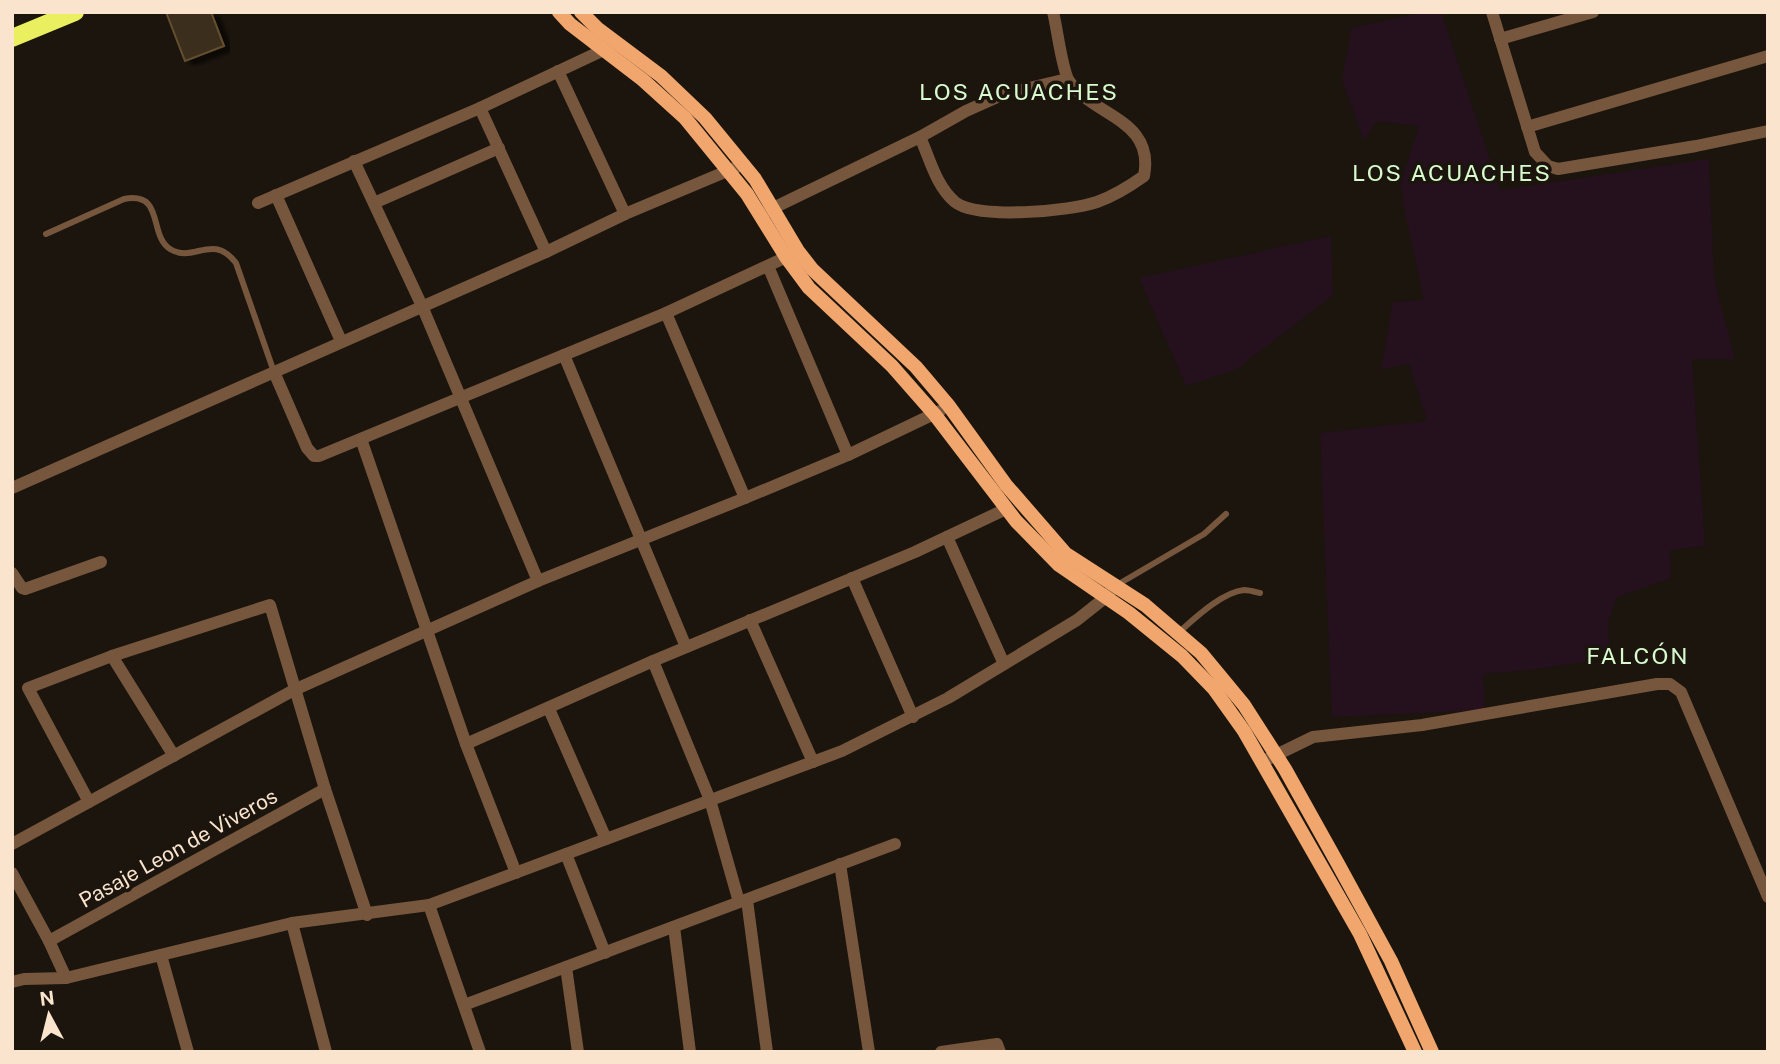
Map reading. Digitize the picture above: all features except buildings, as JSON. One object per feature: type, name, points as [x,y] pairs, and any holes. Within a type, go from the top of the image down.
[{"type":"main road","points":[[12,38],[75,12]]},
{"type":"street","points":[[559,12],[570,24],[661,76],[705,118],[744,164],[809,288],[892,366],[935,415],[1006,509],[1059,565],[1106,597],[1182,656],[1214,689],[1244,731],[1360,934],[1415,1052]]},
{"type":"street","points":[[581,12],[685,118],[728,173],[767,211]]},
{"type":"street","points":[[920,137],[943,190],[958,204],[983,210],[1021,213],[1096,202],[1131,186],[1144,176],[1144,151],[1137,135],[1124,122],[1099,107],[1068,79],[1053,12]]},
{"type":"street","points":[[1492,12],[1535,152],[1548,166],[1559,169],[1768,131]]},
{"type":"street","points":[[1500,39],[1592,12]]},
{"type":"street","points":[[258,202],[480,108],[612,46]]},
{"type":"street","points":[[1527,127],[1768,56]]},
{"type":"street","points":[[558,71],[625,215]]},
{"type":"street","points":[[767,211],[1004,94],[1068,79]]},
{"type":"street","points":[[480,108],[546,252]]},
{"type":"street","points":[[374,203],[499,148]]},
{"type":"street","points":[[354,161],[422,306],[538,581]]},
{"type":"street","points":[[12,488],[744,164]]},
{"type":"street","points":[[276,195],[341,341]]},
{"type":"street","points":[[274,372],[307,448],[314,456],[319,456],[666,313],[792,254]]},
{"type":"street","points":[[792,254],[916,367],[949,406],[1006,485],[1066,554],[1145,605],[1201,653],[1244,705],[1276,754],[1391,961],[1432,1052]]},
{"type":"street","points":[[768,266],[848,455]]},
{"type":"street","points":[[666,313],[745,498]]},
{"type":"street","points":[[564,355],[686,647]]},
{"type":"street","points":[[12,844],[295,690],[538,581],[848,455],[949,406]]},
{"type":"street","points":[[361,439],[466,744],[516,873]]},
{"type":"street","points":[[466,744],[653,661],[947,537],[1006,509]]},
{"type":"street","points":[[947,537],[1004,664]]},
{"type":"street","points":[[12,573],[25,589],[101,562]]},
{"type":"street","points":[[852,578],[913,717]]},
{"type":"street","points":[[12,982],[24,979],[66,978],[292,923],[429,905],[842,751],[948,698],[1077,620],[1106,597],[1116,585]]},
{"type":"street","points":[[89,802],[28,688],[112,656],[270,605],[367,915]]},
{"type":"street","points":[[750,620],[813,762]]},
{"type":"street","points":[[112,656],[174,756]]},
{"type":"street","points":[[653,661],[710,800],[743,901],[766,1052]]},
{"type":"street","points":[[1263,763],[1313,737],[1422,725],[1657,684],[1670,684],[1681,692],[1768,897]]},
{"type":"street","points":[[549,709],[606,839]]},
{"type":"street","name":"Pasaje Leon de Viveros","points":[[50,941],[326,789]]},
{"type":"street","points":[[464,1005],[895,844]]},
{"type":"street","points":[[566,854],[605,953]]},
{"type":"street","points":[[841,864],[869,1052]]},
{"type":"street","points":[[12,873],[50,941],[66,978]]},
{"type":"street","points":[[429,905],[480,1052]]},
{"type":"street","points":[[292,923],[326,1052]]},
{"type":"street","points":[[674,927],[690,1052]]},
{"type":"street","points":[[162,955],[188,1052]]},
{"type":"street","points":[[566,967],[578,1052]]},
{"type":"street","points":[[941,1052],[997,1044],[1000,1052]]},
{"type":"lane","points":[[46,234],[124,200],[136,197],[144,200],[150,206],[163,242],[169,248],[185,253],[213,247],[222,250],[236,263],[274,372]]},
{"type":"lane","points":[[1116,585],[1204,534],[1226,514]]},
{"type":"lane","points":[[1178,633],[1222,599],[1243,590],[1261,593]]},
{"type":"shaded area","points":[[1425,12],[1441,12],[1500,190],[1709,159],[1714,279],[1735,359],[1692,359],[1705,546],[1670,550],[1671,578],[1617,597],[1608,621],[1610,658],[1483,674],[1485,710],[1332,717],[1320,433],[1427,421],[1409,364],[1381,369],[1393,302],[1424,300],[1401,183],[1419,126],[1376,121],[1364,141],[1342,79],[1352,28]]},
{"type":"shaded area","points":[[1331,236],[1333,295],[1237,369],[1186,386],[1139,278]]},
{"type":"district","name":"LOS ACUACHES","points":[[1019,91]]},
{"type":"district","name":"LOS ACUACHES","points":[[1452,172]]},
{"type":"district","name":"FALCÓN","points":[[1638,655]]}]
